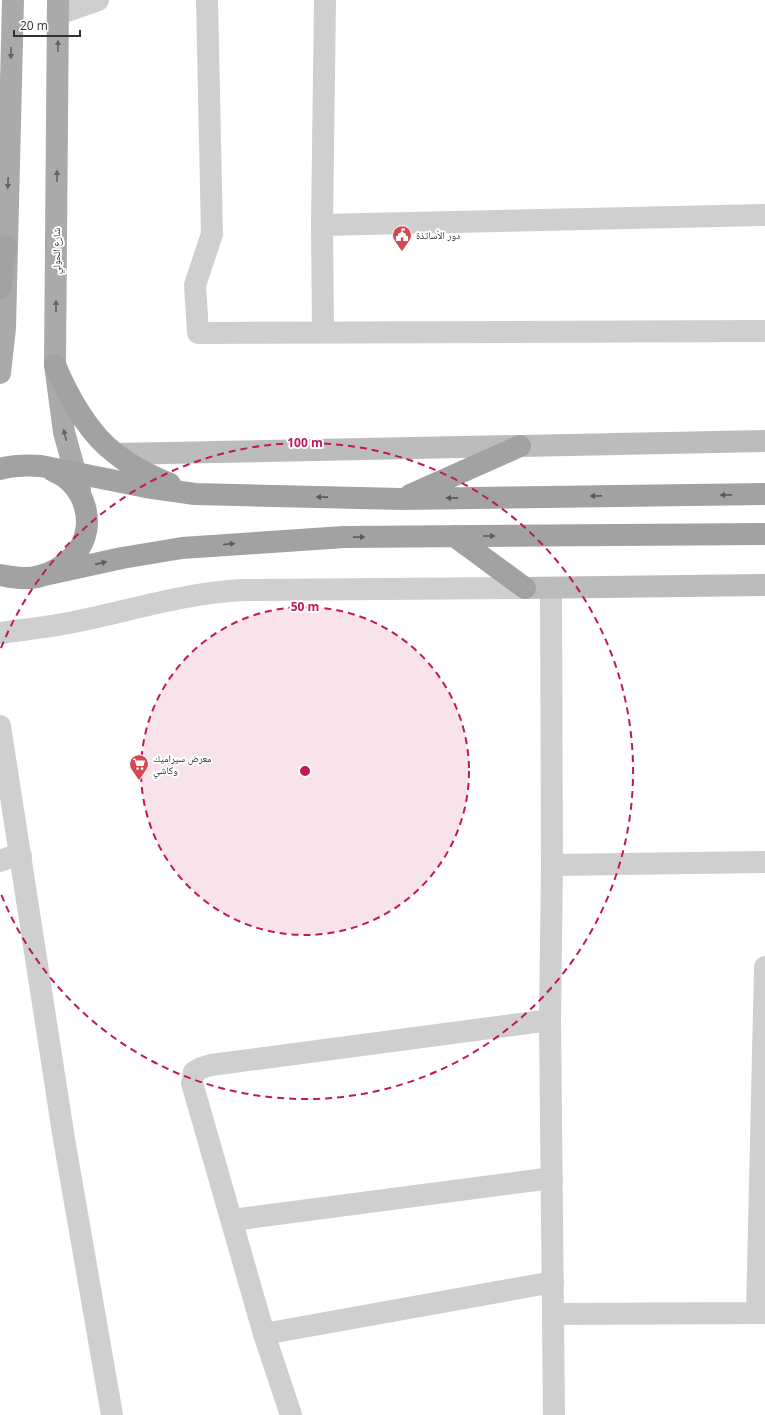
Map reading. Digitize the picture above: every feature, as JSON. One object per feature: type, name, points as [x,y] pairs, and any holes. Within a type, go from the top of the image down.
[{"type":"highway","points":[[0,288],[6,246]]},
{"type":"highway","points":[[55,365],[66,390],[101,441],[116,454],[153,476],[195,494]]},
{"type":"highway","points":[[401,499],[520,446]]},
{"type":"highway","points":[[2,468],[24,464],[41,466],[146,487],[195,494],[401,499],[765,494]]},
{"type":"highway","points":[[35,577],[51,572],[65,564],[77,552],[84,538],[87,523],[86,509],[83,499],[72,483],[57,472],[41,466]]},
{"type":"highway","points":[[0,575],[19,578],[35,577],[122,558],[182,548],[344,537],[765,534]]},
{"type":"highway","points":[[454,536],[525,588]]},
{"type":"main road","points":[[0,373],[5,328],[13,0]]},
{"type":"main road","name":"شارع الحولي","points":[[58,7],[55,365],[64,432],[83,499]]},
{"type":"main road","points":[[116,454],[765,441]]},
{"type":"main road","points":[[525,588],[765,585]]},
{"type":"street","points":[[58,7],[98,0]]},
{"type":"street","points":[[207,0],[212,234],[195,285],[198,333],[765,331]]},
{"type":"street","points":[[323,332],[322,225],[325,0]]},
{"type":"street","points":[[322,225],[765,215]]},
{"type":"street","points":[[0,633],[64,624],[169,600],[223,591],[525,588]]},
{"type":"street","points":[[551,588],[552,865],[550,1020],[554,1415]]},
{"type":"street","points":[[0,726],[62,1131],[112,1415]]},
{"type":"street","points":[[0,861],[10,857],[21,856]]},
{"type":"street","points":[[552,865],[765,862]]},
{"type":"street","points":[[553,1314],[761,1313],[765,967]]},
{"type":"street","points":[[291,1415],[264,1334],[192,1083],[194,1072],[211,1065],[550,1020]]},
{"type":"street","points":[[232,1220],[552,1178]]},
{"type":"street","points":[[264,1334],[553,1282]]},
{"type":"place","name":"دور الأساتذة","points":[[402,252]]},
{"type":"place","name":"معرض سيراميك وكاشي","points":[[139,781]]}]
